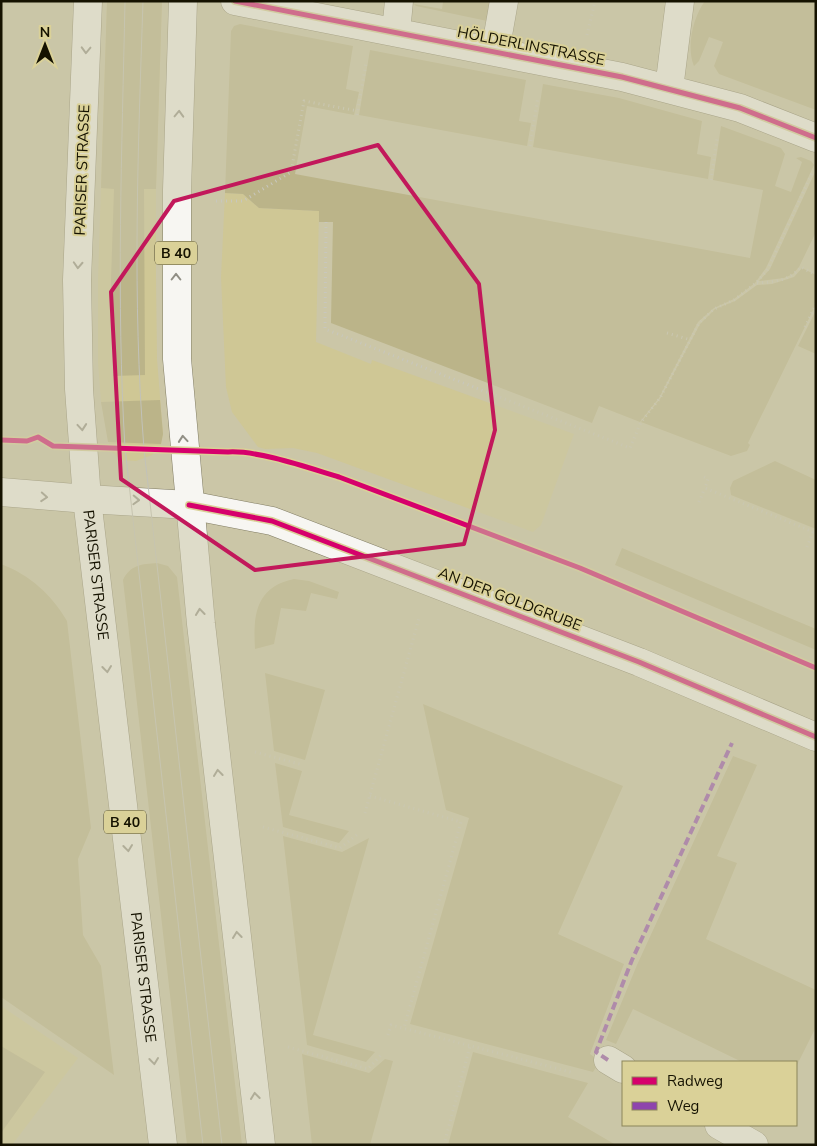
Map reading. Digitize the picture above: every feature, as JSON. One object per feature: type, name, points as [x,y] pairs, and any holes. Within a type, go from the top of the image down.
[{"type":"main road","name":"PARISER STRASSE","points":[[88,1],[77,353],[87,499],[164,1145]]},
{"type":"main road","name":"B 40","points":[[182,1],[176,278],[177,359],[189,505],[261,1145]]},
{"type":"main road","name":"HÖLDERLINSTRASSE","points":[[235,1],[353,12],[396,32],[669,89],[740,108],[816,138]]},
{"type":"main road","points":[[396,32],[399,1]]},
{"type":"main road","points":[[495,52],[504,1]]},
{"type":"main road","points":[[669,89],[680,1]]},
{"type":"main road","name":"AN DER GOLDGRUBE","points":[[1,492],[189,505],[272,521],[639,662],[816,737]]},
{"type":"main road","points":[[721,1126],[754,1145]]},
{"type":"path","points":[[586,41],[595,1]]},
{"type":"path","points":[[216,201],[243,201],[290,172],[304,101],[357,113],[367,56]]},
{"type":"path","points":[[530,146],[539,90]]},
{"type":"path","points":[[710,180],[718,133]]},
{"type":"path","points":[[326,222],[325,329],[630,448],[641,422],[660,398],[699,323],[714,309],[734,300],[756,283],[768,269],[816,165]]},
{"type":"path","points":[[756,283],[784,280],[794,276],[801,267],[816,275]]},
{"type":"path","points":[[805,327],[816,304]]},
{"type":"path","points":[[668,333],[691,340]]},
{"type":"path","points":[[699,502],[708,480],[704,477]]},
{"type":"path","points":[[705,488],[814,532],[807,547]]},
{"type":"path","points":[[365,813],[419,618]]},
{"type":"path","points":[[255,752],[303,765]]},
{"type":"path","points":[[370,796],[462,822],[404,1028]]},
{"type":"path","points":[[264,827],[340,848],[358,834]]},
{"type":"path","points":[[388,1034],[391,1025],[578,1075]]},
{"type":"path","points":[[444,1145],[470,1046]]},
{"type":"path","points":[[288,1047],[368,1069],[382,1054]]},
{"type":"highlighted area","points":[[378,145],[479,284],[495,430],[464,544],[255,570],[121,479],[111,292],[174,201]]},
{"type":"shaded area","points":[[107,1],[162,1],[156,189],[156,278],[157,359],[163,434],[161,444],[152,455],[136,461],[121,460],[111,451],[101,402],[98,362],[98,280]]},
{"type":"shaded area","points":[[107,1],[162,1],[156,189],[144,189],[145,375],[113,376],[111,280],[114,189],[101,188]]},
{"type":"shaded area","points":[[438,1],[497,1],[492,22],[414,4],[442,9],[443,2]]},
{"type":"shaded area","points":[[705,1],[816,1],[816,110],[719,74],[714,66],[723,42],[709,37],[699,61],[694,66],[691,50],[692,32],[697,15]]},
{"type":"shaded area","points":[[240,24],[353,46],[346,89],[359,92],[354,115],[307,106],[295,174],[750,258],[763,190],[713,180],[721,126],[781,148],[785,154],[775,186],[791,192],[802,162],[796,158],[801,157],[811,161],[814,165],[766,268],[755,283],[734,299],[714,308],[698,322],[659,398],[640,422],[599,406],[592,423],[331,323],[333,222],[319,222],[319,211],[259,208],[243,194],[225,193],[231,31],[234,26]]},
{"type":"shaded area","points":[[370,50],[526,80],[519,121],[531,123],[527,146],[359,115]]},
{"type":"shaded area","points":[[543,84],[619,98],[702,121],[697,154],[711,157],[708,179],[533,147]]},
{"type":"shaded area","points":[[816,170],[816,232],[799,267],[793,274],[784,278],[759,281],[770,269]]},
{"type":"shaded area","points":[[225,193],[243,194],[259,208],[319,211],[316,342],[371,364],[372,360],[574,434],[541,525],[533,532],[317,453],[293,448],[265,449],[258,447],[232,412],[226,387],[221,277]]},
{"type":"shaded area","points":[[802,268],[816,275],[816,304],[748,443],[750,445],[747,451],[731,456],[641,422],[660,399],[700,324],[715,309],[735,301],[757,285],[772,284],[794,277]]},
{"type":"shaded area","points":[[816,310],[816,354],[798,346]]},
{"type":"shaded area","points":[[160,400],[163,434],[161,444],[108,442],[101,402]]},
{"type":"shaded area","points":[[775,461],[816,480],[816,529],[731,495],[730,488],[733,481]]},
{"type":"shaded area","points":[[622,548],[816,629],[816,650],[615,565]]},
{"type":"shaded area","points":[[157,563],[168,566],[177,577],[242,1145],[187,1145],[123,580],[133,568]]},
{"type":"shaded area","points":[[1,564],[31,580],[47,594],[67,621],[91,828],[78,859],[83,935],[101,966],[114,1075],[1,997]]},
{"type":"shaded area","points":[[294,579],[309,581],[339,592],[337,599],[311,593],[306,611],[281,608],[274,644],[255,649],[256,614],[264,596],[281,583]]},
{"type":"shaded area","points":[[265,673],[325,690],[305,760],[274,751]]},
{"type":"shaded area","points":[[423,704],[623,786],[558,934],[624,964],[590,1054],[600,1061],[593,1072],[410,1024],[469,818],[446,810]]},
{"type":"shaded area","points":[[733,756],[757,765],[717,856],[737,863],[706,939],[816,990],[816,1027],[797,1065],[797,1061],[740,1061],[633,1009],[616,1044],[606,1040],[637,965]]},
{"type":"shaded area","points":[[275,763],[302,771],[289,815],[349,831],[339,843],[283,827]]},
{"type":"shaded area","points":[[283,836],[342,852],[369,838],[313,1035],[375,1052],[366,1062],[307,1045]]},
{"type":"shaded area","points":[[1,1006],[78,1058],[12,1145],[1,1145]]},
{"type":"shaded area","points":[[1,1046],[45,1072],[1,1133]]},
{"type":"shaded area","points":[[473,1052],[588,1083],[568,1117],[616,1145],[448,1145]]},
{"type":"shaded area","points":[[302,1054],[369,1073],[385,1059],[393,1061],[370,1145],[312,1145]]},
{"type":"tram line","points":[[125,1],[120,280],[125,448],[203,1145]]},
{"type":"tram line","points":[[143,1],[137,225],[140,393],[144,449],[222,1145]]},
{"type":"marked path","points":[[608,1060],[596,1052],[632,960],[732,743]]},
{"type":"cycle path","points":[[235,1],[622,77],[740,108],[816,138]]},
{"type":"cycle path","points":[[1,440],[27,441],[38,437],[53,446],[240,452],[284,460],[339,477],[580,568],[816,668]]},
{"type":"cycle path","points":[[189,505],[272,521],[639,662],[816,737]]}]
